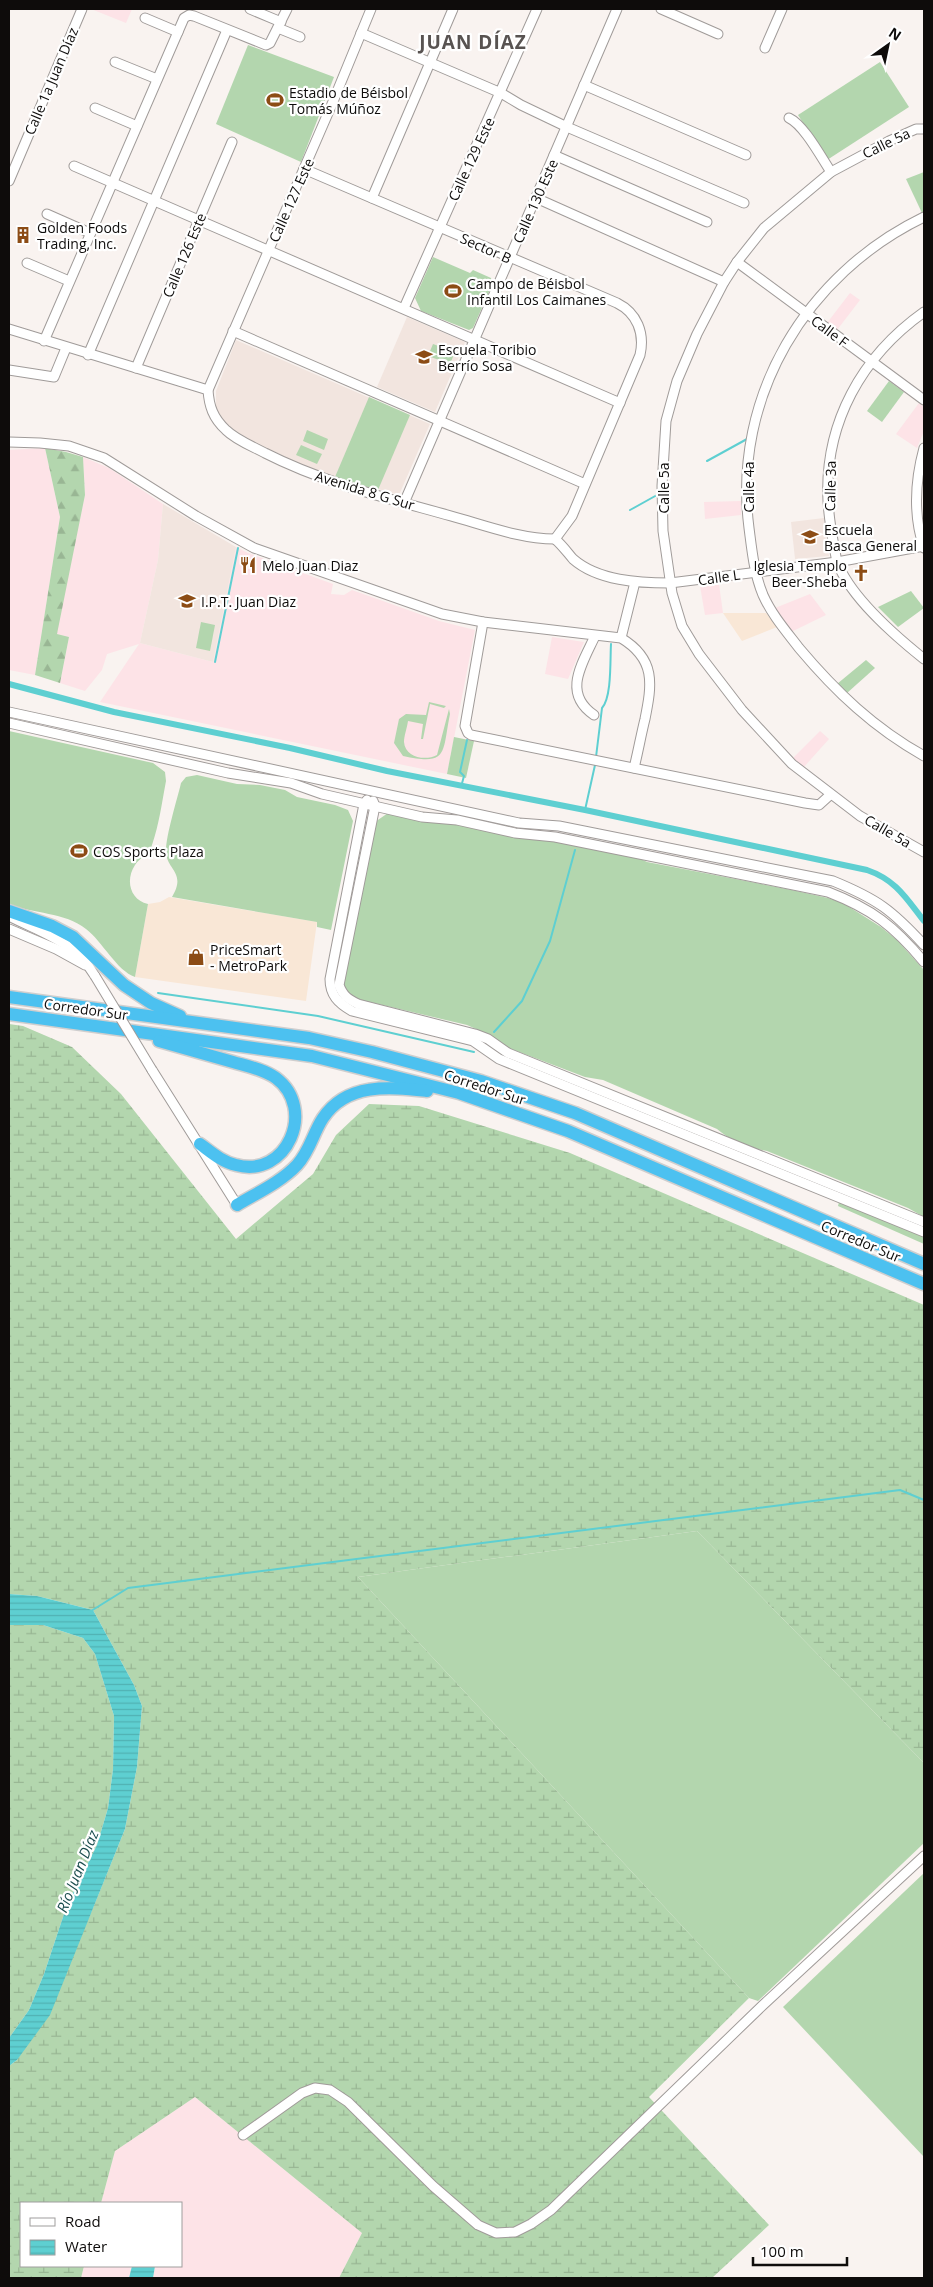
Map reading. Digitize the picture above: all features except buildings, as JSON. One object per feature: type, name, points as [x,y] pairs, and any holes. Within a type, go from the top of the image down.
[{"type":"highway","points":[[9,911],[52,926],[73,937],[114,977],[137,994],[170,1012],[196,1022]]},
{"type":"highway","name":"Corredor Sur","points":[[9,996],[310,1038],[482,1081],[575,1113],[924,1264]]},
{"type":"highway","name":"Corredor Sur","points":[[9,1014],[312,1056],[459,1094],[568,1131],[924,1284]]},
{"type":"highway","points":[[111,1028],[264,1071],[277,1079],[288,1090],[295,1107],[295,1126],[290,1141],[273,1159],[254,1166],[236,1166],[200,1144]]},
{"type":"highway","points":[[237,1204],[279,1180],[296,1166],[308,1151],[323,1118],[343,1098],[378,1087],[459,1094]]},
{"type":"street","name":"Calle 1a Juan Díaz","points":[[9,181],[82,9]]},
{"type":"street","points":[[250,9],[300,37]]},
{"type":"street","points":[[44,341],[184,18],[188,15],[266,45],[270,43],[288,9]]},
{"type":"street","name":"Calle 127 Este","points":[[208,390],[371,9]]},
{"type":"street","points":[[372,198],[453,9]]},
{"type":"street","name":"Calle 129 Este","points":[[404,308],[537,9]]},
{"type":"street","points":[[661,9],[718,34]]},
{"type":"street","points":[[766,48],[782,9]]},
{"type":"street","name":"Calle 130 Este","points":[[404,502],[567,127],[614,10]]},
{"type":"street","points":[[146,18],[178,32]]},
{"type":"street","points":[[88,354],[227,30]]},
{"type":"street","points":[[361,34],[501,93],[567,127],[744,203]]},
{"type":"street","points":[[114,62],[157,79]]},
{"type":"street","points":[[584,85],[746,156]]},
{"type":"street","points":[[95,108],[137,126]]},
{"type":"street","points":[[789,118],[794,120],[802,129],[831,172]]},
{"type":"street","name":"Calle 5a","points":[[924,129],[916,129],[889,141],[831,172],[764,228],[737,262],[724,282],[697,334],[677,381],[666,421],[662,486],[663,531],[670,583],[682,626],[700,654],[742,710],[792,764],[830,795],[881,828],[924,852]]},
{"type":"street","name":"Calle 126 Este","points":[[136,368],[232,142]]},
{"type":"street","points":[[554,156],[707,222]]},
{"type":"street","points":[[74,166],[620,403]]},
{"type":"street","name":"Sector B","points":[[304,169],[617,303],[631,312],[640,329],[642,347],[572,516],[555,539]]},
{"type":"street","points":[[536,198],[724,282]]},
{"type":"street","points":[[47,214],[90,233]]},
{"type":"street","name":"Calle 4a","points":[[924,217],[893,234],[853,263],[806,313],[772,370],[758,406],[746,464],[745,501],[755,572],[771,611],[818,670],[842,696],[900,741],[924,756]]},
{"type":"street","name":"Calle F","points":[[737,262],[924,400]]},
{"type":"street","points":[[26,263],[69,281]]},
{"type":"street","name":"Calle 3a","points":[[924,312],[892,338],[870,362],[845,402],[838,422],[830,460],[828,500],[837,562],[849,584],[864,603],[924,659]]},
{"type":"street","points":[[9,329],[208,390]]},
{"type":"street","points":[[233,331],[585,484]]},
{"type":"street","points":[[9,370],[54,377],[66,348]]},
{"type":"street","name":"Avenida 8 G Sur","points":[[208,390],[209,407],[218,421],[236,438],[308,473],[341,485],[529,536],[555,539]]},
{"type":"street","points":[[9,442],[40,442],[68,446],[104,458],[196,516],[254,548],[442,614],[483,622],[621,638],[638,651],[645,662],[651,678],[649,698],[634,768]]},
{"type":"street","points":[[924,448],[915,490],[924,547]]},
{"type":"street","name":"Calle L","points":[[555,539],[573,558],[590,569],[603,574],[635,582],[670,583],[837,562],[924,547]]},
{"type":"street","points":[[621,638],[635,582]]},
{"type":"street","points":[[483,622],[467,709],[465,726],[468,733],[812,804],[818,805],[830,795]]},
{"type":"street","points":[[594,715],[580,701],[577,684],[580,667],[595,636]]},
{"type":"street","points":[[11,713],[519,823],[559,826],[833,880],[863,893],[890,910],[924,945]]},
{"type":"street","points":[[9,723],[228,773],[291,783],[322,794],[516,833],[556,837],[828,892],[855,903],[884,921],[902,936],[924,962]]},
{"type":"street","points":[[352,787],[369,802]]},
{"type":"street","points":[[369,802],[391,796]]},
{"type":"street","points":[[369,802],[339,985],[343,994],[349,1000],[488,1039],[508,1053],[924,1222]]},
{"type":"street","points":[[369,802],[330,979],[330,988],[342,1005],[352,1011],[473,1041],[499,1059],[924,1232]]},
{"type":"street","points":[[694,853],[707,860],[719,870]]},
{"type":"street","points":[[719,870],[733,864],[748,864]]},
{"type":"street","points":[[863,893],[877,908],[884,921],[902,927],[918,938]]},
{"type":"street","points":[[9,916],[71,946],[81,956],[237,1204]]},
{"type":"street","points":[[9,930],[62,952],[93,973]]},
{"type":"street","points":[[244,2134],[302,2093],[315,2088],[330,2090],[348,2102],[433,2186],[478,2225],[496,2233],[515,2232],[552,2210],[763,2005],[924,1856]]},
{"type":"shaded area","points":[[91,9],[132,9],[126,23]]},
{"type":"shaded area","points":[[850,293],[860,300],[837,330],[827,323]]},
{"type":"shaded area","name":"Escuela Toribio Berrío Sosa","points":[[407,317],[465,342],[435,412],[377,387]]},
{"type":"shaded area","points":[[236,340],[430,424],[399,495],[312,470],[233,432],[222,422],[216,408],[216,391]]},
{"type":"shaded area","points":[[919,403],[924,407],[924,431],[917,448],[896,434]]},
{"type":"shaded area","points":[[45,448],[60,517],[35,675],[9,670],[9,450]]},
{"type":"shaded area","points":[[83,457],[109,468],[163,504],[158,560],[140,643],[213,662],[236,547],[333,584],[331,594],[344,595],[352,590],[439,621],[475,630],[447,774],[100,702],[139,644],[107,654],[102,670],[85,691],[60,683],[69,637],[56,634],[85,495]]},
{"type":"shaded area","points":[[741,501],[741,515],[705,519],[704,502]]},
{"type":"shaded area","name":"I.P.T. Juan Diaz","points":[[163,504],[236,547],[213,662],[140,643],[158,560]]},
{"type":"shaded area","name":"Escuela Basca General","points":[[824,518],[829,556],[795,559],[791,522]]},
{"type":"shaded area","points":[[719,584],[723,613],[705,615],[700,586]]},
{"type":"shaded area","points":[[810,594],[826,615],[791,632],[775,608]]},
{"type":"shaded area","points":[[723,613],[766,613],[777,627],[742,641]]},
{"type":"shaded area","points":[[552,637],[584,642],[568,679],[545,674]]},
{"type":"shaded area","points":[[820,731],[829,739],[803,768],[793,758]]},
{"type":"shaded area","points":[[169,897],[317,922],[306,1001],[135,977],[148,904],[160,902]]},
{"type":"shaded area","points":[[195,2097],[362,2233],[339,2278],[153,2278],[155,2267],[182,2267],[182,2202],[101,2202],[115,2151]]},
{"type":"shaded area","points":[[84,2267],[132,2267],[129,2278],[81,2278]]},
{"type":"green space","name":"Estadio de Béisbol Tomás Múñoz","points":[[248,45],[334,77],[301,162],[216,124]]},
{"type":"green space","points":[[880,62],[909,107],[827,160],[798,115]]},
{"type":"green space","points":[[924,172],[924,212],[922,213],[906,179]]},
{"type":"green space","name":"Campo de Béisbol Infantil Los Caimanes","points":[[433,257],[470,273],[473,270],[491,278],[492,285],[473,328],[469,330],[421,311],[415,298]]},
{"type":"green space","points":[[433,344],[455,352],[450,364],[428,356]]},
{"type":"green space","points":[[889,381],[904,392],[882,422],[867,411]]},
{"type":"green space","points":[[369,397],[410,415],[378,490],[335,477]]},
{"type":"green space","points":[[307,430],[328,439],[324,450],[303,441]]},
{"type":"green space","points":[[301,445],[322,454],[317,464],[296,455]]},
{"type":"green space","points":[[45,448],[83,457],[85,495],[57,634],[69,637],[60,683],[35,675],[60,517]]},
{"type":"green space","points":[[911,591],[924,608],[898,627],[878,607]]},
{"type":"green space","points":[[201,622],[215,625],[210,651],[196,648]]},
{"type":"green space","points":[[866,660],[875,668],[847,693],[837,684]]},
{"type":"green space","points":[[429,702],[446,706],[444,708],[430,704],[423,739],[421,739],[423,724],[408,721],[404,737],[405,747],[408,752],[417,757],[427,758],[437,755],[449,709],[450,714],[444,747],[436,757],[429,759],[403,756],[394,743],[399,719],[406,714],[426,715]]},
{"type":"green space","name":"COS Sports Plaza","points":[[9,731],[153,763],[165,772],[166,781],[152,845],[149,851],[135,865],[130,877],[133,894],[142,902],[148,904],[135,977],[122,969],[92,934],[78,923],[59,916],[9,904]]},
{"type":"green space","points":[[454,737],[474,741],[466,778],[447,774]]},
{"type":"green space","points":[[197,775],[237,784],[260,785],[285,790],[297,797],[335,805],[348,810],[353,821],[331,930],[317,927],[317,922],[172,897],[176,889],[177,876],[167,857],[168,836],[181,783],[186,777]]},
{"type":"green space","points":[[388,813],[439,823],[457,824],[552,839],[635,856],[647,862],[828,898],[843,903],[881,927],[897,940],[924,970],[924,1217],[908,1208],[767,1151],[741,1143],[717,1129],[603,1080],[585,1077],[506,1047],[485,1033],[467,1025],[357,999],[346,989],[343,981],[375,822]]},
{"type":"green space","points":[[9,1024],[23,1026],[72,1047],[121,1094],[236,1239],[313,1174],[336,1135],[369,1104],[419,1106],[570,1153],[924,1305],[924,1763],[697,1531],[358,1577],[749,1998],[649,2097],[769,2225],[712,2278],[339,2278],[362,2233],[195,2097],[115,2151],[101,2202],[20,2202],[20,2267],[84,2267],[81,2278],[9,2278],[9,2066],[17,2060],[78,1942],[125,1829],[137,1767],[142,1706],[134,1685],[93,1610],[37,1596],[9,1594]]},
{"type":"green space","points":[[839,1202],[924,1237],[924,1244],[838,1206]]},
{"type":"green space","points":[[697,1531],[924,1763],[924,1843],[758,2001],[749,1998],[358,1577]]},
{"type":"green space","points":[[9,1625],[43,1625],[83,1638],[95,1654],[114,1716],[113,1769],[108,1808],[97,1845],[67,1905],[44,1974],[29,2010],[9,2038]]},
{"type":"green space","points":[[924,1873],[924,2157],[783,2007]]},
{"type":"water","points":[[9,1594],[37,1596],[93,1610],[134,1685],[142,1706],[137,1767],[125,1829],[50,2015],[17,2060],[9,2066],[9,2038],[29,2010],[44,1974],[67,1905],[97,1845],[108,1808],[113,1769],[114,1716],[95,1654],[83,1638],[43,1625],[9,1625]]},
{"type":"water","points":[[132,2267],[155,2267],[153,2278],[129,2278]]},
{"type":"waterway","points":[[707,461],[747,439]]},
{"type":"waterway","points":[[630,510],[657,495]]},
{"type":"waterway","points":[[215,662],[238,548]]},
{"type":"waterway","points":[[596,757],[602,708],[609,687],[611,644]]},
{"type":"waterway","points":[[9,684],[114,712],[290,748],[387,771],[585,810],[867,870],[893,884],[906,897],[924,921]]},
{"type":"waterway","points":[[461,787],[464,776],[460,772],[467,740]]},
{"type":"waterway","points":[[585,810],[595,765]]},
{"type":"waterway","points":[[494,1032],[522,1001],[550,941],[575,850]]},
{"type":"waterway","points":[[158,993],[318,1016],[474,1052]]},
{"type":"waterway","points":[[91,1611],[128,1588],[900,1490],[924,1500]]},
{"type":"place","name":"Estadio de Béisbol Tomás Múñoz","points":[[275,100]]},
{"type":"place","name":"Golden Foods Trading, Inc.","points":[[23,235]]},
{"type":"place","name":"Campo de Béisbol Infantil Los Caimanes","points":[[453,291]]},
{"type":"place","name":"Escuela Toribio Berrío Sosa","points":[[424,357]]},
{"type":"place","name":"Escuela Basca General","points":[[810,537]]},
{"type":"place","name":"Melo Juan Diaz","points":[[248,565]]},
{"type":"place","name":"Iglesia Templo Beer-Sheba","points":[[861,573]]},
{"type":"place","name":"I.P.T. Juan Diaz","points":[[187,601]]},
{"type":"place","name":"COS Sports Plaza","points":[[79,851]]},
{"type":"place","name":"PriceSmart - MetroPark","points":[[196,957]]},
{"type":"district","name":"JUAN DÍAZ","points":[[473,42]]},
{"type":"water label","name":"Río Juan Díaz","points":[[77,1871]]}]
